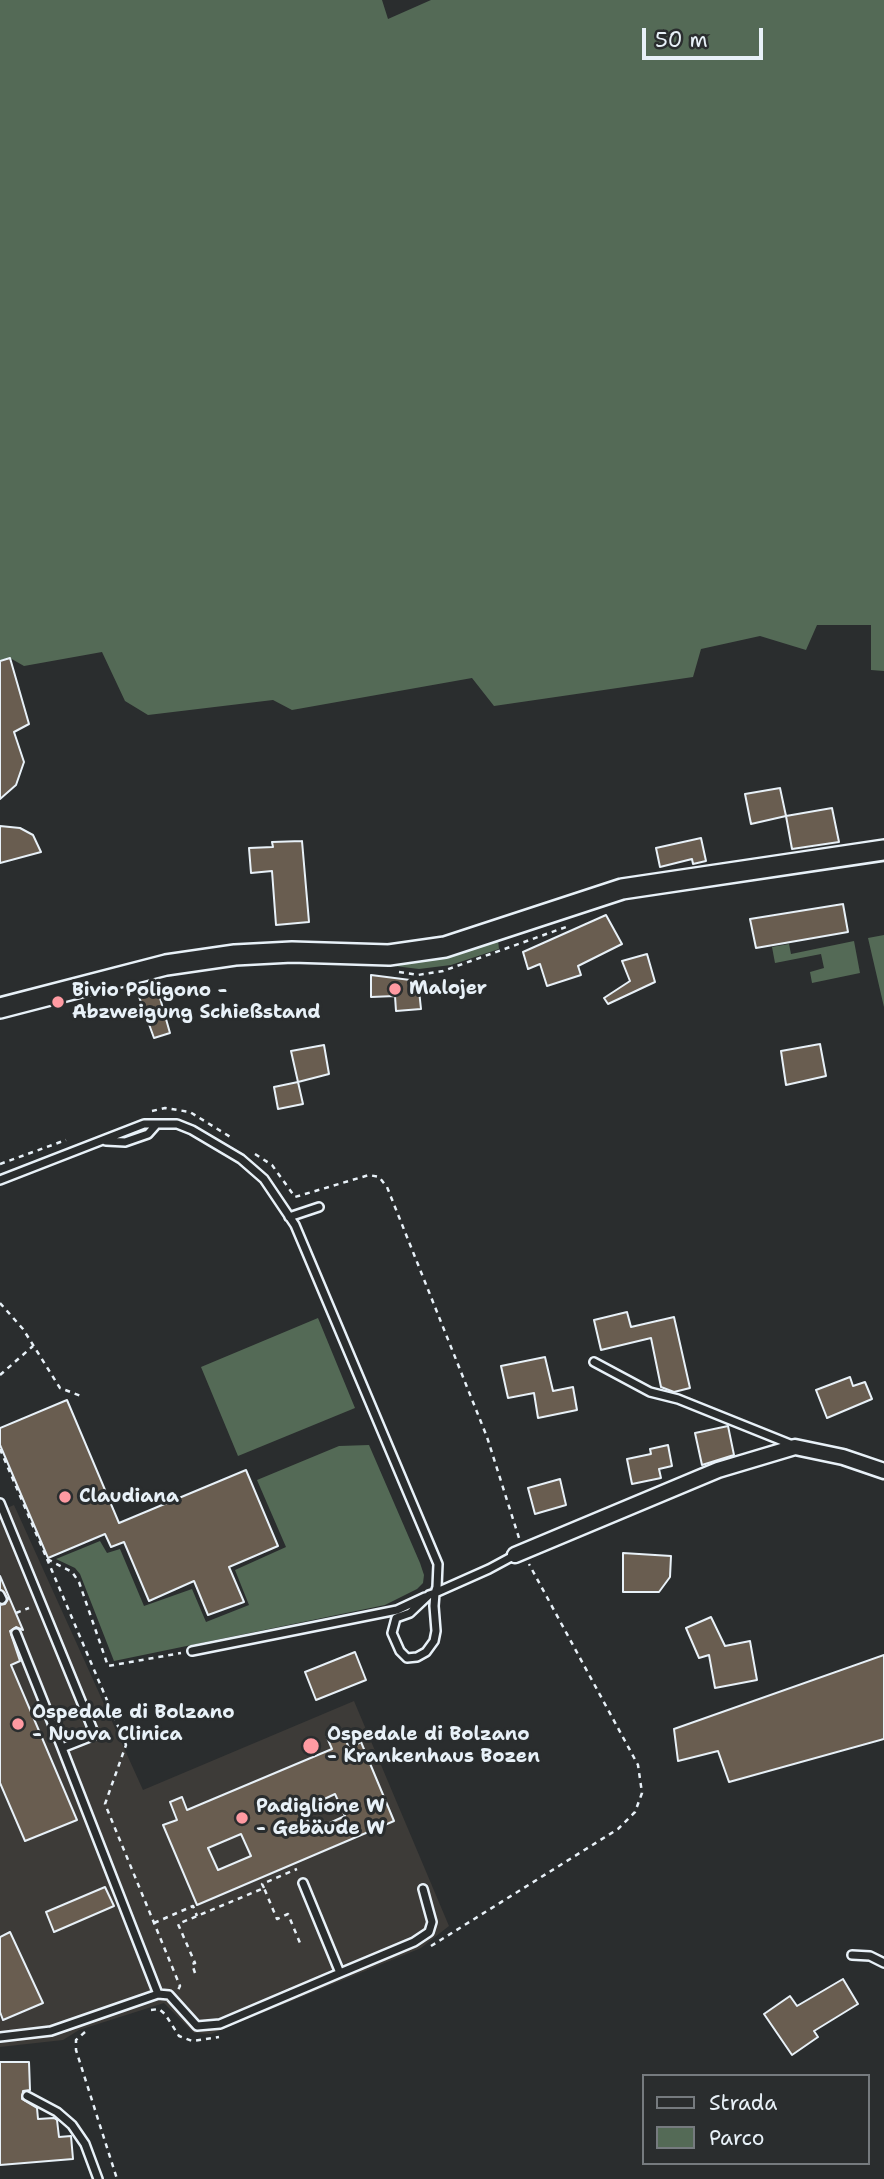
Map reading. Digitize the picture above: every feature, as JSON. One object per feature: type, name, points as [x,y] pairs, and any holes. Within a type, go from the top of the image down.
[{"type":"main road","points":[[0,1008],[166,965],[235,955],[292,952],[389,955],[444,947],[622,890],[884,850]]},
{"type":"street","points":[[515,1555],[718,1470],[795,1447],[843,1457],[884,1471]]},
{"type":"lane","points":[[0,1180],[56,1156],[106,1141],[121,1130],[144,1124],[177,1124],[192,1129],[232,1153],[264,1179],[289,1217],[353,1360],[438,1564],[432,1594],[434,1641],[426,1652],[407,1658],[400,1651],[392,1633],[393,1625],[396,1618],[410,1613],[432,1594]]},
{"type":"lane","points":[[289,1217],[318,1207]]},
{"type":"lane","points":[[594,1362],[650,1392],[702,1408],[795,1447]]},
{"type":"lane","points":[[0,1503],[3,1520],[95,1735],[62,1748]]},
{"type":"lane","points":[[192,1651],[397,1610],[515,1555]]},
{"type":"lane","points":[[16,1633],[159,1994]]},
{"type":"lane","points":[[303,1883],[340,1973]]},
{"type":"lane","points":[[0,2037],[51,2031],[159,1994],[169,1995],[197,2026],[220,2024],[414,1942],[429,1931],[432,1922],[423,1889]]},
{"type":"lane","points":[[852,1955],[870,1956],[884,1963]]},
{"type":"lane","points":[[27,2096],[57,2112],[72,2125],[85,2144],[98,2179]]},
{"type":"path","points":[[0,1303],[33,1346],[60,1388],[81,1396]]},
{"type":"path","points":[[0,1375],[33,1346]]},
{"type":"path","points":[[0,1449],[126,1745],[105,1804],[180,1986],[165,2014]]},
{"type":"path","points":[[47,1559],[72,1572],[79,1582],[108,1666],[192,1651]]},
{"type":"path","points":[[297,1869],[262,1884],[277,1919],[288,1914],[300,1943]]},
{"type":"path","points":[[195,1973],[192,1964],[195,1963],[178,1924],[264,1888]]},
{"type":"path","points":[[154,1923],[193,1906],[197,1916]]},
{"type":"shaded area","name":"Ospedale di Bolzano - Krankenhaus Bozen","points":[[14,1505],[143,1790],[354,1701],[449,1926],[421,1948],[211,2034],[194,2033],[164,2003],[79,2030],[63,2040],[0,2047],[0,1511]]},
{"type":"green space","points":[[0,0],[382,0],[388,19],[431,0],[884,0],[884,671],[871,670],[871,625],[817,625],[806,650],[760,636],[701,649],[693,677],[494,706],[472,678],[292,710],[273,700],[148,715],[125,701],[102,652],[24,666],[10,658],[0,661]]},
{"type":"green space","points":[[884,935],[884,1007],[868,938]]},
{"type":"green space","points":[[498,940],[499,949],[451,965],[419,969],[378,964],[377,961],[403,963],[445,957]]},
{"type":"green space","points":[[854,941],[860,973],[812,983],[810,972],[824,968],[821,954],[775,963],[772,947],[789,944],[791,954]]},
{"type":"green space","points":[[318,1318],[355,1408],[238,1456],[201,1367]]},
{"type":"green space","points":[[369,1445],[424,1575],[423,1583],[417,1589],[385,1605],[114,1661],[80,1574],[75,1568],[56,1559],[100,1541],[107,1553],[120,1549],[144,1606],[192,1589],[206,1622],[249,1605],[235,1570],[286,1547],[257,1480],[339,1446]]},
{"type":"building","points":[[10,658],[29,724],[14,732],[24,762],[16,785],[0,799],[0,661]]},
{"type":"building","points":[[780,788],[786,816],[751,824],[745,794]]},
{"type":"building","points":[[832,808],[839,842],[792,849],[786,816]]},
{"type":"building","points":[[0,826],[20,828],[33,835],[41,852],[0,863]]},
{"type":"building","points":[[701,838],[706,861],[693,864],[692,859],[660,867],[656,848]]},
{"type":"building","points":[[302,841],[309,922],[276,925],[272,871],[251,873],[249,848],[273,847],[272,842]]},
{"type":"building","points":[[843,904],[848,932],[756,948],[750,919]]},
{"type":"building","points":[[606,915],[622,944],[578,966],[581,975],[547,986],[540,964],[528,969],[523,952]]},
{"type":"building","points":[[647,954],[655,982],[608,1004],[604,998],[630,981],[622,961]]},
{"type":"building","name":"Malojer","points":[[371,975],[418,981],[421,1009],[396,1011],[395,996],[371,997]]},
{"type":"building","points":[[158,991],[170,1033],[154,1038],[138,994]]},
{"type":"building","points":[[820,1044],[826,1076],[786,1085],[781,1051]]},
{"type":"building","points":[[324,1045],[329,1074],[298,1082],[291,1051]]},
{"type":"building","points":[[298,1082],[303,1104],[278,1109],[274,1087]]},
{"type":"building","points":[[627,1312],[631,1327],[674,1317],[690,1388],[674,1392],[661,1387],[651,1338],[601,1350],[594,1320]]},
{"type":"building","points":[[545,1357],[553,1391],[573,1387],[577,1410],[538,1418],[534,1393],[508,1398],[501,1366]]},
{"type":"building","points":[[850,1377],[853,1386],[865,1382],[872,1399],[827,1418],[816,1390]]},
{"type":"building","name":"Claudiana","points":[[67,1400],[119,1523],[246,1470],[278,1546],[229,1567],[244,1602],[208,1615],[194,1581],[149,1601],[124,1542],[111,1547],[105,1534],[48,1558],[0,1445],[0,1428]]},
{"type":"building","points":[[728,1426],[734,1455],[702,1465],[695,1433]]},
{"type":"building","points":[[668,1445],[672,1466],[659,1469],[661,1478],[632,1484],[627,1459],[651,1454],[650,1449]]},
{"type":"building","points":[[560,1479],[566,1505],[535,1514],[528,1488]]},
{"type":"building","points":[[623,1553],[671,1556],[670,1577],[659,1592],[623,1592]]},
{"type":"building","name":"Ospedale di Bolzano - Nuova Clinica","points":[[0,1576],[23,1630],[16,1627],[10,1631],[20,1661],[11,1665],[77,1820],[25,1841],[0,1783],[0,1605],[5,1604],[8,1599],[0,1589]]},
{"type":"building","points":[[711,1617],[725,1646],[750,1641],[757,1680],[715,1688],[709,1655],[699,1658],[686,1628]]},
{"type":"building","points":[[355,1652],[366,1680],[316,1700],[305,1672]]},
{"type":"building","points":[[884,1655],[884,1739],[729,1782],[718,1751],[678,1761],[674,1729]]},
{"type":"building","name":"Padiglione W - Gebäude W","points":[[341,1729],[349,1748],[361,1742],[394,1821],[197,1905],[163,1825],[177,1820],[170,1802],[182,1797],[187,1810],[332,1749],[326,1735]],"holes":[[[335,1794],[345,1816],[312,1831],[303,1809]],[[241,1834],[251,1856],[218,1870],[208,1848]]]},
{"type":"building","points":[[105,1887],[114,1906],[54,1932],[46,1912]]},
{"type":"building","points":[[10,1932],[43,2003],[3,2020],[0,2012],[0,1937]]},
{"type":"building","points":[[843,1979],[858,2004],[814,2031],[818,2037],[792,2055],[764,2014],[790,1996],[797,2006]]},
{"type":"building","points":[[0,2062],[29,2062],[30,2090],[23,2091],[22,2099],[37,2108],[38,2119],[57,2120],[59,2137],[71,2136],[73,2159],[0,2165]]},
{"type":"place","name":"Malojer","points":[[395,989]]},
{"type":"place","name":"Bivio Poligono - Abzweigung Schießstand","points":[[58,1002]]},
{"type":"place","name":"Claudiana","points":[[65,1497]]},
{"type":"place","name":"Ospedale di Bolzano - Nuova Clinica","points":[[18,1724]]},
{"type":"place","name":"Ospedale di Bolzano - Krankenhaus Bozen","points":[[311,1746]]},
{"type":"place","name":"Padiglione W - Gebäude W","points":[[242,1818]]}]
